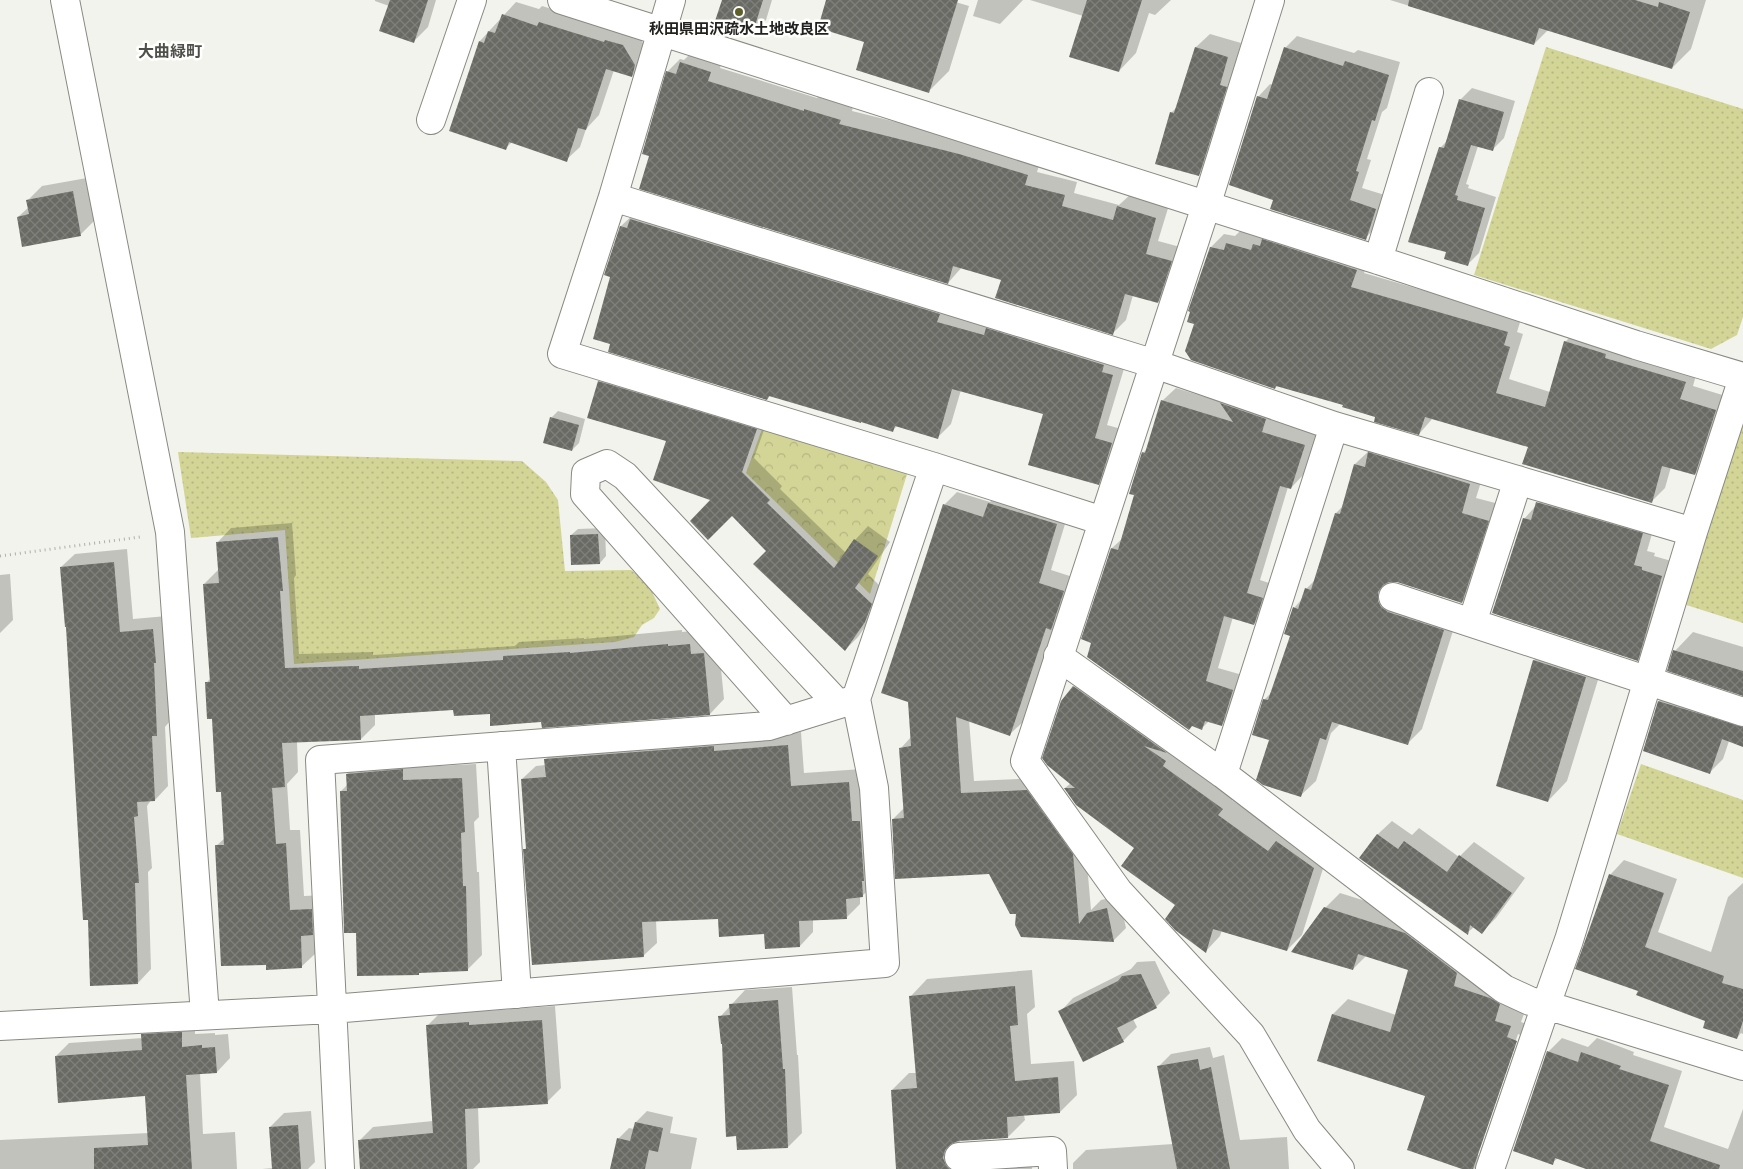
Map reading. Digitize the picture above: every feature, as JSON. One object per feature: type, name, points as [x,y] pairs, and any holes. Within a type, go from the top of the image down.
[{"type":"street","points":[[65,0],[170,532],[205,1015]]},
{"type":"street","points":[[431,120],[472,0]]},
{"type":"street","points":[[562,0],[1378,260],[1636,345],[1743,377],[1693,532],[1569,940],[1490,1169]]},
{"type":"street","points":[[671,0],[613,197],[562,354],[934,467],[1103,521]]},
{"type":"street","points":[[1270,0],[1206,206],[1025,760],[1118,891],[1251,1035],[1307,1130],[1340,1169]]},
{"type":"street","points":[[1378,260],[1429,92]]},
{"type":"street","points":[[613,197],[1155,364],[1334,426],[1693,532]]},
{"type":"street","points":[[1223,774],[1334,426]]},
{"type":"street","points":[[0,1026],[332,1009],[885,963],[874,788],[847,702],[625,476],[607,464],[586,473],[585,494],[786,721]]},
{"type":"street","points":[[847,702],[934,467]]},
{"type":"street","points":[[1472,623],[1518,480]]},
{"type":"street","points":[[1393,597],[1743,712]]},
{"type":"street","points":[[1058,656],[1223,774],[1504,989],[1530,1001],[1743,1066]]},
{"type":"street","points":[[340,1169],[320,760],[769,726],[847,702]]},
{"type":"street","points":[[501,746],[517,994]]},
{"type":"street","points":[[959,1157],[1052,1151],[1053,1169]]},
{"type":"path","points":[[0,556],[170,532]]},
{"type":"green space","points":[[1546,47],[1743,109],[1743,317],[1737,335],[1711,349],[1474,275]]},
{"type":"green space","points":[[1743,413],[1743,623],[1683,604]]},
{"type":"green space","points":[[762,429],[908,471],[870,594],[746,473]]},
{"type":"green space","points":[[178,452],[522,461],[546,482],[558,500],[565,571],[631,570],[648,583],[660,609],[654,618],[642,625],[634,637],[615,642],[294,664],[285,530],[191,538]]},
{"type":"green space","points":[[1641,764],[1743,800],[1743,878],[1617,834]]},
{"type":"building","points":[[390,0],[428,0],[414,43],[379,31]]},
{"type":"building","name":"秋田県田沢疏水土地改良区","points":[[722,0],[763,0],[752,35],[714,24]]},
{"type":"building","points":[[826,0],[958,0],[929,93],[856,70],[864,42],[818,28]]},
{"type":"building","points":[[1087,0],[1142,0],[1119,72],[1069,57]]},
{"type":"building","points":[[1409,0],[1635,0],[1658,7],[1659,2],[1690,12],[1672,69],[1539,28],[1534,45],[1408,6]]},
{"type":"building","points":[[502,14],[537,26],[539,22],[604,42],[605,40],[623,45],[635,65],[632,77],[606,69],[586,130],[578,128],[567,162],[509,142],[506,150],[449,131],[479,41],[484,43],[488,31],[495,33]]},
{"type":"building","points":[[1195,47],[1228,57],[1220,85],[1227,87],[1199,176],[1155,164],[1170,112],[1174,113]]},
{"type":"building","points":[[1284,47],[1343,66],[1345,61],[1389,75],[1375,121],[1372,120],[1356,171],[1359,172],[1350,200],[1376,209],[1366,240],[1270,209],[1273,200],[1229,185],[1257,96],[1267,99]]},
{"type":"building","points":[[680,62],[711,72],[708,81],[804,111],[804,109],[841,120],[839,124],[959,154],[1028,175],[1025,185],[1065,195],[1062,206],[1113,220],[1117,206],[1156,218],[1146,254],[1172,261],[1158,303],[1125,294],[1113,335],[995,298],[1001,280],[953,266],[948,284],[639,189],[649,156],[642,154],[666,71],[676,74]]},
{"type":"building","points":[[1459,99],[1504,112],[1493,151],[1471,145],[1455,195],[1458,196],[1457,200],[1485,208],[1468,266],[1444,259],[1446,252],[1408,242],[1439,147],[1444,148]]},
{"type":"building","points":[[73,191],[81,236],[22,247],[17,217],[29,214],[26,200]]},
{"type":"building","points":[[630,219],[940,314],[937,322],[984,335],[986,328],[1104,365],[1102,372],[1113,375],[1095,438],[1112,443],[1099,485],[1028,465],[1043,414],[952,389],[938,439],[895,426],[893,432],[769,396],[767,400],[608,352],[610,344],[593,339],[610,277],[604,275],[620,226],[627,228]]},
{"type":"building","points":[[1262,239],[1357,270],[1351,287],[1508,332],[1504,345],[1510,347],[1496,393],[1545,407],[1564,341],[1606,354],[1605,358],[1686,382],[1680,399],[1716,410],[1695,475],[1662,466],[1652,503],[1522,464],[1528,447],[1425,417],[1419,435],[1374,422],[1375,417],[1342,407],[1343,405],[1276,386],[1275,389],[1191,360],[1185,351],[1194,324],[1187,322],[1190,312],[1188,311],[1210,247],[1224,250],[1226,243],[1251,250],[1253,244],[1260,246]]},
{"type":"building","points":[[598,381],[757,429],[742,472],[770,500],[767,503],[834,568],[854,539],[878,556],[855,588],[872,604],[865,622],[845,651],[753,564],[766,551],[732,516],[708,540],[690,521],[710,500],[653,480],[666,441],[587,418]]},
{"type":"building","points":[[1161,400],[1233,422],[1220,403],[1266,419],[1262,432],[1305,445],[1291,489],[1280,486],[1247,593],[1263,598],[1254,625],[1224,616],[1206,681],[1233,690],[1222,726],[1205,721],[1202,730],[1192,726],[1189,730],[1087,657],[1091,643],[1081,639],[1111,548],[1118,550],[1134,495],[1129,494],[1142,452],[1145,453]]},
{"type":"building","points":[[550,417],[579,425],[572,451],[543,443]]},
{"type":"building","points":[[1368,452],[1470,484],[1462,513],[1489,521],[1462,603],[1397,582],[1389,582],[1383,585],[1378,592],[1378,601],[1381,607],[1388,612],[1444,630],[1408,745],[1332,722],[1326,740],[1320,738],[1301,797],[1263,785],[1256,780],[1269,740],[1252,735],[1263,699],[1268,700],[1290,636],[1284,634],[1293,607],[1298,609],[1305,588],[1311,590],[1335,513],[1340,514],[1354,464],[1365,467]]},
{"type":"building","points":[[1536,502],[1643,533],[1634,565],[1642,567],[1642,570],[1662,576],[1638,661],[1492,613],[1523,518],[1531,520]]},
{"type":"building","points":[[988,503],[1057,524],[1039,583],[1064,591],[1051,630],[1046,628],[1010,736],[956,717],[961,793],[1027,790],[1073,854],[1079,924],[1087,913],[1107,908],[1114,942],[1021,937],[1015,925],[1016,914],[1010,914],[989,874],[895,879],[892,819],[904,818],[899,748],[911,746],[908,702],[881,693],[943,504],[983,517]]},
{"type":"building","points":[[598,534],[600,564],[571,565],[570,535]]},
{"type":"building","points":[[278,537],[283,591],[280,591],[285,668],[359,666],[359,669],[503,660],[503,656],[690,644],[691,654],[704,653],[710,715],[542,728],[541,722],[490,726],[490,714],[454,716],[453,710],[360,716],[361,740],[282,743],[285,787],[272,788],[276,844],[286,843],[290,910],[312,909],[313,935],[301,936],[302,968],[266,970],[266,965],[221,966],[215,845],[224,845],[221,792],[216,792],[212,719],[207,719],[205,682],[210,682],[203,584],[219,583],[216,542]]},
{"type":"building","points":[[114,562],[120,632],[153,629],[156,663],[154,663],[157,736],[152,736],[155,801],[137,802],[138,816],[134,817],[139,883],[135,883],[138,984],[90,986],[88,920],[83,920],[66,627],[60,567]]},
{"type":"building","points":[[1673,650],[1743,671],[1743,696],[1667,671]]},
{"type":"building","points":[[1533,660],[1586,677],[1548,802],[1496,786]]},
{"type":"building","points":[[1073,686],[1167,753],[1144,746],[1166,761],[1163,766],[1223,809],[1218,815],[1268,851],[1276,841],[1314,868],[1287,951],[1213,929],[1206,953],[1175,930],[1165,919],[1175,905],[1121,866],[1134,848],[1076,805],[1064,788],[1075,788],[1047,765],[1042,758],[1061,701]]},
{"type":"building","points":[[1658,701],[1743,727],[1743,747],[1722,739],[1710,774],[1643,751]]},
{"type":"building","points":[[788,745],[791,786],[849,782],[852,821],[860,821],[864,881],[862,881],[863,897],[846,899],[847,919],[799,921],[800,947],[765,949],[764,934],[719,937],[718,919],[642,922],[644,957],[532,965],[523,849],[526,849],[521,779],[546,777],[544,759],[714,746],[714,751]]},
{"type":"building","points":[[403,769],[403,780],[462,778],[465,832],[461,833],[463,886],[466,886],[468,971],[419,973],[419,975],[357,976],[356,933],[344,933],[340,791],[347,791],[346,774]]},
{"type":"building","points":[[1377,834],[1398,849],[1404,841],[1447,872],[1459,855],[1512,893],[1482,934],[1470,925],[1468,935],[1359,858]]},
{"type":"building","points":[[1609,874],[1664,893],[1645,947],[1724,976],[1722,983],[1743,989],[1743,1021],[1737,1039],[1703,1028],[1705,1021],[1636,995],[1638,991],[1575,969]]},
{"type":"building","points":[[1324,907],[1405,933],[1457,973],[1454,986],[1490,998],[1500,1004],[1495,1021],[1511,1026],[1507,1037],[1517,1041],[1473,1169],[1462,1169],[1407,1150],[1425,1096],[1317,1061],[1332,1014],[1390,1032],[1408,970],[1358,954],[1353,970],[1291,952]]},
{"type":"building","points":[[1141,974],[1157,1008],[1117,1028],[1124,1042],[1083,1062],[1058,1011],[1118,981],[1122,976]]},
{"type":"building","points":[[1015,986],[1018,1025],[1010,1026],[1015,1081],[1058,1077],[1060,1113],[1007,1117],[1008,1138],[958,1141],[951,1144],[945,1150],[943,1158],[950,1169],[896,1169],[891,1090],[917,1088],[909,996]]},
{"type":"building","points":[[778,1000],[783,1069],[785,1069],[788,1148],[737,1150],[736,1136],[726,1137],[722,1044],[718,1016],[730,1015],[729,1004]]},
{"type":"building","points":[[542,1020],[548,1104],[465,1109],[467,1169],[360,1169],[358,1140],[433,1133],[426,1025],[469,1022],[469,1025]]},
{"type":"building","points":[[182,1032],[182,1047],[202,1045],[202,1048],[215,1047],[217,1073],[186,1075],[192,1169],[94,1169],[94,1148],[148,1145],[145,1096],[58,1103],[55,1056],[142,1050],[141,1034]]},
{"type":"building","points":[[1547,1051],[1578,1062],[1581,1052],[1621,1066],[1619,1069],[1669,1085],[1650,1141],[1720,1165],[1719,1169],[1586,1169],[1555,1158],[1553,1165],[1513,1151]]},
{"type":"building","points":[[1198,1059],[1200,1070],[1211,1067],[1230,1169],[1177,1169],[1157,1066]]},
{"type":"building","points":[[635,1122],[663,1128],[658,1152],[649,1150],[645,1169],[610,1169],[617,1138],[630,1141]]},
{"type":"building","points":[[298,1125],[301,1169],[272,1169],[269,1127]]},
{"type":"place","name":"秋田県田沢疏水土地改良区","points":[[739,12]]},
{"type":"district","name":"大曲緑町","points":[[170,51]]}]
